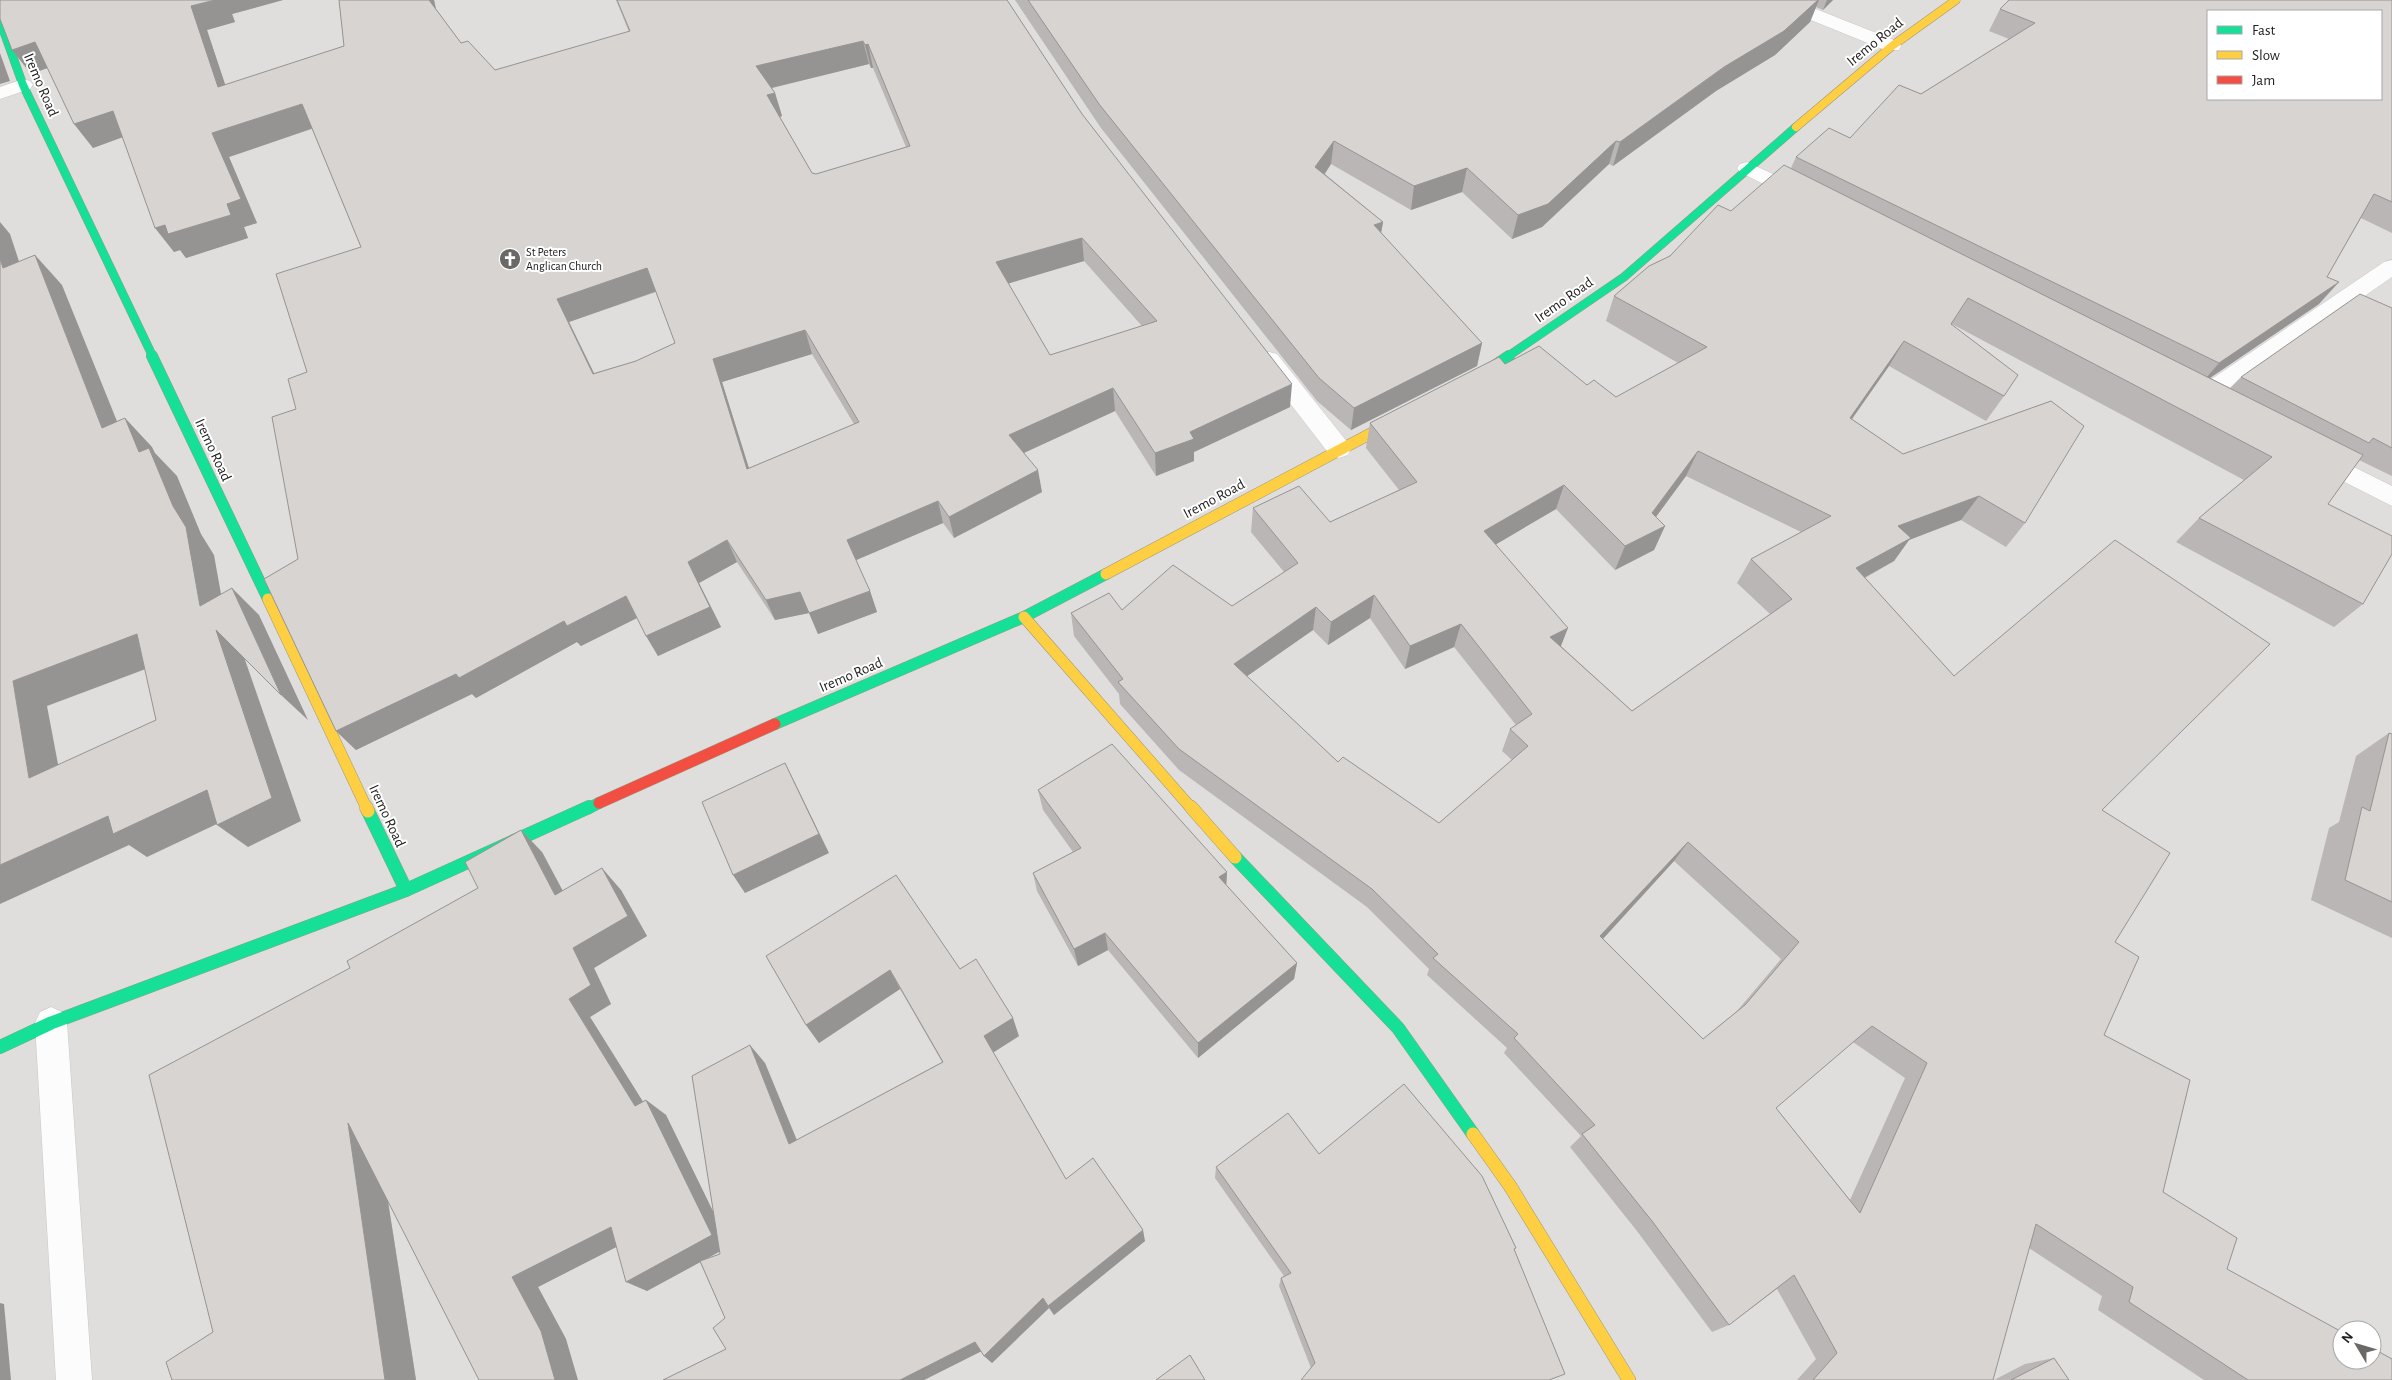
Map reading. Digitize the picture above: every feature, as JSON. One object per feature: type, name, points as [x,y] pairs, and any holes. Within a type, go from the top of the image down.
[{"type":"street","points":[[1777,0],[1892,46]]},
{"type":"street","name":"Iremo Road","points":[[1462,387],[1479,378],[1624,276],[1747,168],[1892,46],[1956,0]]},
{"type":"street","name":"Iremo Road","points":[[0,20],[23,85],[406,890]]},
{"type":"street","points":[[0,93],[23,85]]},
{"type":"street","points":[[1747,168],[1818,204]]},
{"type":"street","points":[[2202,397],[2392,268]]},
{"type":"street","points":[[1255,342],[1339,449]]},
{"type":"street","name":"Iremo Road","points":[[0,1047],[51,1023],[406,890],[741,739],[1024,617],[1339,449],[1409,414]]},
{"type":"street","points":[[2297,447],[2392,497]]},
{"type":"street","points":[[1024,617],[1257,882],[1398,1028],[1510,1186],[1613,1351],[1629,1380]]},
{"type":"street","points":[[51,1023],[74,1380]]},
{"type":"shaded area","points":[[0,0],[2392,0],[2392,1380],[0,1380]]},
{"type":"building","points":[[0,0],[215,0],[191,6],[218,87],[344,46],[339,0],[429,0],[461,43],[468,41],[495,70],[630,31],[617,0],[1007,0],[1082,114],[1292,384],[1190,432],[1194,439],[1155,453],[1113,388],[1009,435],[1038,470],[949,517],[938,501],[847,540],[870,591],[809,613],[800,592],[766,600],[727,540],[688,562],[710,607],[646,636],[626,596],[567,626],[564,621],[459,678],[456,674],[336,731],[264,579],[298,559],[272,417],[296,409],[288,379],[307,372],[276,274],[361,247],[302,104],[212,133],[241,199],[227,204],[231,215],[168,234],[165,225],[155,228],[113,111],[74,124],[35,42],[12,50],[0,19]],"holes":[[[863,41],[865,45],[868,44],[910,146],[816,174],[812,173],[767,95],[775,93],[756,66]],[[1082,238],[1157,321],[1050,355],[996,262]],[[647,268],[675,343],[636,361],[593,374],[557,299]],[[805,330],[859,422],[747,469],[713,359]]]},
{"type":"building","points":[[1028,0],[1818,0],[1784,31],[1724,67],[1620,142],[1616,141],[1548,204],[1518,215],[1467,168],[1414,186],[1334,141],[1315,167],[1383,222],[1374,225],[1482,343],[1354,408],[1319,378],[1099,104]]},
{"type":"building","points":[[2009,0],[2392,0],[2392,202],[2374,194],[2327,277],[2339,282],[2219,363],[1796,157],[1829,128],[1850,138],[1899,85],[1921,94],[2035,23],[2000,9]]},
{"type":"building","points":[[1784,165],[2363,455],[2328,504],[2392,536],[2392,554],[2363,604],[2199,518],[2272,457],[1968,298],[1951,324],[2018,375],[2004,396],[1904,341],[1850,418],[1903,454],[2051,401],[2084,426],[2025,523],[1979,496],[1898,526],[1911,538],[1856,568],[1954,676],[2115,540],[2270,644],[2102,810],[2170,853],[2115,942],[2139,957],[2104,1035],[2190,1080],[2163,1192],[2237,1238],[2227,1269],[2332,1327],[2332,1370],[2382,1370],[2382,1354],[2392,1359],[2392,1380],[2248,1380],[2129,1302],[2133,1287],[2036,1224],[1993,1380],[1813,1380],[1837,1353],[1794,1275],[1729,1325],[1652,1221],[1582,1134],[1595,1125],[1514,1038],[1518,1034],[1433,958],[1438,954],[1372,889],[1179,749],[1118,682],[1123,679],[1071,613],[1109,593],[1122,610],[1173,565],[1232,606],[1298,563],[1253,508],[1299,486],[1330,522],[1417,482],[1370,423],[1499,357],[1505,364],[1539,346],[1587,385],[1594,380],[1616,397],[1707,347],[1614,296],[1649,266],[1670,256],[1718,205],[1731,211]],"holes":[[[1698,451],[1831,516],[1751,559],[1792,599],[1632,711],[1550,637],[1568,628],[1484,531],[1564,485],[1625,546],[1665,526],[1652,513]],[[1374,595],[1410,646],[1461,624],[1532,714],[1510,729],[1528,746],[1439,823],[1343,757],[1338,762],[1234,664],[1316,607],[1331,622]],[[1688,842],[1799,942],[1745,1005],[1703,1039],[1600,936]],[[1872,1026],[1927,1063],[1860,1213],[1776,1108]]]},
{"type":"building","points":[[35,255],[102,428],[125,418],[139,452],[149,448],[173,506],[186,527],[200,606],[232,588],[281,695],[216,630],[272,798],[217,825],[207,790],[113,834],[108,816],[0,865],[0,259],[3,268]],"holes":[[[137,634],[156,720],[29,778],[13,681]]]},
{"type":"building","points":[[2360,294],[2392,308],[2392,448],[2373,438],[2369,443],[2241,377]]},
{"type":"building","points":[[2389,733],[2392,734],[2392,902],[2345,880],[2362,807],[2370,811]]},
{"type":"building","points":[[1112,744],[1227,872],[1219,877],[1297,963],[1198,1043],[1105,933],[1074,949],[1033,873],[1081,848],[1038,790]]},
{"type":"building","points":[[785,763],[819,834],[733,875],[702,802]]},
{"type":"building","points":[[521,830],[555,895],[602,868],[628,916],[573,948],[591,985],[569,999],[635,1106],[646,1100],[712,1235],[626,1282],[611,1227],[512,1277],[541,1331],[555,1380],[479,1380],[348,1123],[385,1380],[172,1380],[166,1362],[213,1332],[149,1075],[350,968],[347,961],[478,888],[465,862]]},
{"type":"building","points":[[896,875],[960,969],[976,959],[1013,1018],[984,1036],[1066,1179],[1093,1158],[1143,1230],[1048,1306],[1043,1298],[984,1356],[975,1342],[900,1380],[663,1380],[726,1349],[713,1328],[725,1318],[700,1261],[720,1254],[692,1076],[750,1045],[789,1144],[943,1062],[890,970],[806,1025],[766,956]]},
{"type":"building","points":[[1404,1084],[1482,1176],[1516,1248],[1514,1249],[1565,1374],[1549,1380],[1301,1380],[1315,1363],[1281,1278],[1291,1273],[1216,1167],[1288,1113],[1319,1154]]},
{"type":"building","points":[[1190,1355],[1205,1380],[1156,1380]]},
{"type":"building","points":[[2054,1358],[2069,1380],[2011,1380]]},
{"type":"traffic: fast","points":[[0,21],[23,85],[268,599]]},
{"type":"traffic: fast","points":[[1471,382],[1624,277],[1796,127]]},
{"type":"traffic: fast","points":[[775,724],[1024,617],[1106,574]]},
{"type":"traffic: fast","points":[[0,1047],[51,1023],[406,890],[599,803]]},
{"type":"traffic: fast","points":[[368,811],[406,890]]},
{"type":"traffic: fast","points":[[1235,857],[1398,1028],[1473,1134]]},
{"type":"traffic: slow","points":[[1796,127],[1892,46],[1956,0]]},
{"type":"traffic: slow","points":[[1106,574],[1402,417]]},
{"type":"traffic: slow","points":[[268,599],[368,811]]},
{"type":"traffic: slow","points":[[1024,617],[1235,857]]},
{"type":"traffic: slow","points":[[1473,1134],[1510,1186],[1629,1380]]},
{"type":"traffic: jam","points":[[599,803],[775,724]]},
{"type":"place","name":"St Peters Anglican Church","points":[[510,259]]}]
